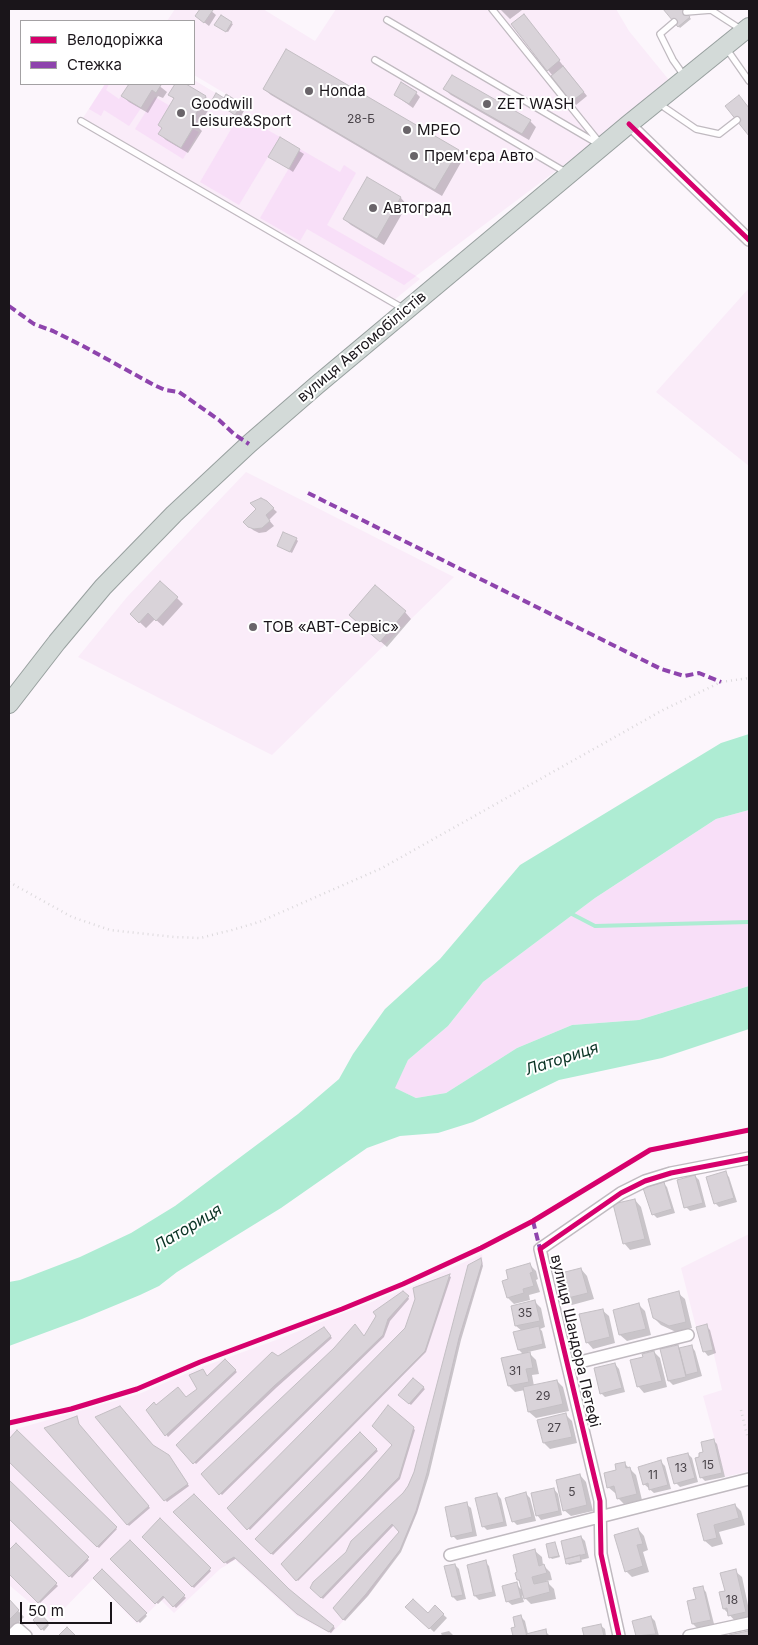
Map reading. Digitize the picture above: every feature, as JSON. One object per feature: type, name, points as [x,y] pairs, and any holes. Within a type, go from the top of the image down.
[{"type":"highway","name":"вулиця Автомобілістів","points":[[9,704],[103,587],[174,514],[249,444],[602,146],[746,29]]},
{"type":"street","points":[[629,124],[749,240]]},
{"type":"street","name":"вулиця Шандора Петефі","points":[[620,1636],[601,1554],[600,1501],[540,1249],[621,1193],[645,1181],[672,1173],[749,1158]]},
{"type":"street","points":[[568,1365],[688,1335]]},
{"type":"street","points":[[450,1555],[749,1479]]},
{"type":"street","points":[[689,1636],[749,1623]]},
{"type":"street","points":[[11,1636],[18,1629],[26,1636]]},
{"type":"lane","points":[[492,9],[602,146]]},
{"type":"lane","points":[[686,12],[711,10],[746,29]]},
{"type":"lane","points":[[387,20],[602,146]]},
{"type":"lane","points":[[674,22],[660,34],[673,60],[686,78]]},
{"type":"lane","points":[[725,46],[749,81]]},
{"type":"lane","points":[[375,60],[569,174]]},
{"type":"lane","points":[[657,101],[696,129],[719,134],[737,120]]},
{"type":"lane","points":[[81,121],[406,310]]},
{"type":"path","points":[[9,882],[72,918],[110,930],[200,938],[232,930],[259,922],[382,868],[663,710],[721,682],[749,678]]},
{"type":"path","points":[[741,1410],[749,1439]]},
{"type":"shaded area","points":[[175,9],[263,9],[315,41],[336,9],[616,9],[629,31],[669,80],[593,143],[416,276],[420,279],[388,305],[79,124],[104,85],[195,85],[195,81],[224,98],[226,94],[195,76],[195,20],[168,20]]},
{"type":"shaded area","points":[[104,85],[108,85],[106,90],[119,99],[121,96],[141,108],[129,126],[104,110],[101,116],[89,109]]},
{"type":"shaded area","points":[[155,97],[170,106],[158,125],[162,128],[159,134],[181,148],[193,129],[199,132],[183,159],[135,129]]},
{"type":"shaded area","points":[[240,114],[280,137],[239,205],[200,182]]},
{"type":"shaded area","points":[[300,149],[340,172],[344,165],[356,173],[327,225],[416,276],[404,285],[307,229],[300,241],[260,218]]},
{"type":"shaded area","points":[[749,288],[749,466],[656,392]]},
{"type":"shaded area","name":"ТОВ «АВТ-Сервіс»","points":[[246,472],[454,577],[272,755],[78,657],[127,597]]},
{"type":"shaded area","points":[[749,810],[749,986],[639,1020],[572,1025],[517,1048],[446,1093],[416,1098],[394,1088],[408,1060],[448,1026],[483,982],[595,898],[716,819]]},
{"type":"shaded area","points":[[749,1234],[749,1471],[725,1477],[703,1396],[722,1390],[707,1324],[696,1327],[681,1268]]},
{"type":"shaded area","points":[[482,1254],[483,1264],[460,1338],[418,1510],[401,1550],[368,1595],[331,1634],[297,1616],[235,1560],[220,1569],[174,1613],[161,1600],[137,1624],[93,1579],[52,1621],[9,1585],[9,1431],[139,1394],[199,1368],[276,1340],[412,1286]]},
{"type":"water","points":[[749,734],[749,810],[716,819],[595,898],[483,982],[448,1026],[408,1060],[395,1088],[416,1098],[446,1093],[517,1048],[572,1025],[639,1020],[749,986],[749,1029],[662,1058],[559,1080],[473,1122],[438,1133],[400,1136],[367,1148],[281,1208],[177,1272],[159,1286],[82,1319],[9,1346],[9,1282],[20,1280],[80,1257],[131,1233],[175,1206],[298,1114],[339,1079],[353,1054],[385,1009],[440,959],[520,865],[721,743]]},
{"type":"building","points":[[200,9],[213,10],[204,23],[195,16]]},
{"type":"building","points":[[663,9],[684,9],[690,17],[678,27]]},
{"type":"building","points":[[524,14],[560,60],[547,71],[511,24]]},
{"type":"building","points":[[221,15],[232,22],[226,32],[214,25]]},
{"type":"building","points":[[286,49],[459,150],[435,190],[263,89]]},
{"type":"building","points":[[563,66],[584,92],[571,102],[551,76]]},
{"type":"building","name":"ZET WASH","points":[[452,75],[531,120],[522,134],[443,89]]},
{"type":"building","points":[[401,82],[417,92],[409,104],[394,95]]},
{"type":"building","points":[[128,85],[161,85],[156,93],[152,90],[141,108],[121,96]]},
{"type":"building","name":"Goodwill Leisure&Sport","points":[[174,85],[188,85],[206,96],[192,121],[196,123],[181,148],[158,134],[162,128],[158,125],[174,98],[168,95]]},
{"type":"building","points":[[216,93],[224,98],[226,94],[242,104],[235,115],[212,100]]},
{"type":"building","points":[[739,95],[749,108],[749,136],[725,106]]},
{"type":"building","points":[[280,137],[300,149],[289,169],[268,157]]},
{"type":"building","points":[[367,177],[401,197],[377,239],[343,219]]},
{"type":"building","points":[[261,498],[274,508],[266,515],[270,521],[262,528],[254,529],[248,527],[243,522],[256,509],[250,503]]},
{"type":"building","points":[[283,532],[297,538],[290,552],[277,546]]},
{"type":"building","points":[[160,581],[178,597],[156,621],[148,613],[139,623],[130,614]]},
{"type":"building","points":[[375,585],[406,611],[380,642],[349,615]]},
{"type":"building","points":[[726,1171],[734,1198],[714,1204],[706,1177]]},
{"type":"building","points":[[695,1175],[703,1203],[684,1208],[677,1180]]},
{"type":"building","points":[[664,1182],[672,1209],[652,1215],[643,1188]]},
{"type":"building","points":[[635,1199],[645,1239],[623,1244],[613,1204]]},
{"type":"building","points":[[481,1258],[482,1263],[459,1338],[427,1473],[416,1511],[400,1550],[343,1620],[333,1608],[399,1532],[392,1524],[321,1598],[310,1588],[313,1582],[346,1552],[351,1541],[403,1493],[408,1486],[414,1472],[468,1265]]},
{"type":"building","points":[[530,1263],[533,1272],[530,1273],[534,1286],[523,1289],[524,1293],[507,1298],[502,1281],[508,1279],[506,1270]]},
{"type":"building","points":[[581,1268],[588,1293],[564,1299],[557,1274]]},
{"type":"building","points":[[450,1274],[425,1351],[247,1530],[227,1508],[405,1328],[415,1299],[413,1288]]},
{"type":"building","points":[[403,1291],[409,1296],[388,1319],[383,1335],[219,1495],[201,1474],[334,1348],[355,1324],[364,1336],[376,1316],[373,1312]]},
{"type":"building","points":[[679,1291],[686,1322],[669,1326],[653,1318],[648,1299]]},
{"type":"building","points":[[535,1300],[540,1321],[515,1326],[511,1306]]},
{"type":"building","points":[[639,1303],[646,1329],[619,1335],[613,1310]]},
{"type":"building","points":[[603,1309],[610,1337],[586,1343],[579,1314]]},
{"type":"building","points":[[707,1324],[713,1350],[703,1352],[696,1327]]},
{"type":"building","points":[[539,1326],[543,1344],[518,1350],[513,1332]]},
{"type":"building","points":[[324,1327],[331,1336],[274,1386],[193,1464],[176,1445],[272,1352],[278,1356]]},
{"type":"building","points":[[678,1345],[686,1377],[668,1381],[660,1349]]},
{"type":"building","points":[[692,1345],[698,1372],[686,1375],[679,1348]]},
{"type":"building","points":[[654,1351],[662,1381],[637,1387],[630,1360],[643,1357],[642,1354]]},
{"type":"building","points":[[530,1352],[533,1368],[526,1369],[529,1382],[508,1386],[501,1358]]},
{"type":"building","points":[[225,1359],[236,1370],[165,1436],[146,1410],[154,1402],[156,1405],[178,1387],[186,1397],[197,1389],[189,1375],[203,1369],[207,1376]]},
{"type":"building","points":[[615,1363],[622,1388],[600,1394],[594,1368]]},
{"type":"building","points":[[413,1378],[424,1387],[409,1404],[398,1395]]},
{"type":"building","points":[[557,1380],[563,1404],[528,1412],[523,1387]]},
{"type":"building","points":[[388,1405],[414,1427],[399,1477],[296,1581],[281,1564],[392,1445],[372,1426]]},
{"type":"building","points":[[120,1406],[153,1445],[169,1455],[188,1484],[164,1501],[95,1417]]},
{"type":"building","points":[[566,1413],[572,1437],[543,1443],[537,1420]]},
{"type":"building","points":[[77,1416],[79,1424],[149,1506],[127,1525],[44,1428]]},
{"type":"building","points":[[17,1430],[117,1527],[97,1547],[9,1462],[9,1439]]},
{"type":"building","points":[[360,1432],[377,1449],[271,1554],[255,1539]]},
{"type":"building","points":[[714,1439],[722,1473],[700,1478],[695,1458],[699,1457],[699,1453],[703,1452],[701,1442]]},
{"type":"building","points":[[688,1453],[695,1478],[674,1484],[667,1458]]},
{"type":"building","points":[[661,1460],[668,1485],[649,1490],[648,1483],[643,1485],[638,1467]]},
{"type":"building","points":[[625,1462],[626,1468],[630,1467],[637,1494],[617,1499],[614,1486],[607,1488],[604,1473],[616,1470],[615,1464]]},
{"type":"building","points":[[580,1474],[587,1505],[563,1511],[556,1480]]},
{"type":"building","points":[[9,1480],[89,1557],[69,1577],[9,1519]]},
{"type":"building","points":[[554,1488],[559,1511],[536,1516],[531,1493]]},
{"type":"building","points":[[526,1492],[532,1517],[512,1522],[505,1498]]},
{"type":"building","points":[[497,1493],[504,1522],[482,1527],[475,1498]]},
{"type":"building","points":[[194,1494],[289,1589],[334,1626],[329,1632],[297,1614],[234,1557],[224,1563],[173,1512]]},
{"type":"building","points":[[467,1502],[473,1532],[451,1537],[445,1507]]},
{"type":"building","points":[[735,1504],[739,1518],[714,1525],[717,1538],[704,1541],[697,1514]]},
{"type":"building","points":[[160,1518],[211,1568],[192,1587],[142,1537]]},
{"type":"building","points":[[638,1528],[643,1544],[637,1545],[643,1566],[625,1572],[614,1535]]},
{"type":"building","points":[[581,1536],[586,1554],[565,1559],[561,1541]]},
{"type":"building","points":[[130,1540],[185,1595],[173,1607],[163,1596],[155,1604],[110,1559]]},
{"type":"building","points":[[555,1542],[559,1556],[549,1558],[546,1544]]},
{"type":"building","points":[[16,1543],[57,1583],[38,1603],[9,1574],[9,1550]]},
{"type":"building","points":[[535,1549],[539,1566],[544,1564],[547,1573],[532,1577],[534,1584],[548,1581],[550,1592],[524,1599],[515,1573],[517,1572],[513,1555]]},
{"type":"building","points":[[580,1555],[581,1561],[566,1564],[565,1559]]},
{"type":"building","points":[[486,1560],[493,1592],[474,1596],[467,1565]]},
{"type":"building","points":[[455,1564],[463,1595],[452,1597],[444,1566]]},
{"type":"building","points":[[102,1569],[147,1613],[137,1622],[93,1578]]},
{"type":"building","points":[[736,1569],[746,1612],[728,1616],[727,1608],[723,1609],[719,1592],[725,1591],[720,1573]]},
{"type":"building","points":[[517,1582],[521,1598],[506,1602],[502,1586]]},
{"type":"building","points":[[703,1586],[711,1620],[692,1624],[687,1601],[696,1599],[693,1588]]},
{"type":"building","points":[[9,1599],[19,1610],[9,1620]]},
{"type":"building","points":[[413,1599],[428,1613],[435,1605],[444,1614],[429,1629],[405,1607]]},
{"type":"building","points":[[40,1613],[49,1623],[41,1630],[33,1620]]},
{"type":"building","points":[[521,1615],[527,1636],[513,1636],[511,1628],[515,1627],[513,1617]]},
{"type":"building","points":[[651,1616],[656,1634],[636,1636],[632,1621]]},
{"type":"building","points":[[601,1624],[604,1636],[584,1636],[582,1628]]},
{"type":"building","points":[[67,1627],[76,1636],[58,1636]]},
{"type":"building","points":[[546,1629],[547,1636],[527,1636],[526,1634]]},
{"type":"building","points":[[748,1631],[749,1636],[729,1635]]},
{"type":"waterway","name":"Латориця","points":[[570,913],[595,926],[749,922]]},
{"type":"marked path","points":[[9,306],[34,324],[83,346],[154,385],[165,390],[179,392],[249,444]]},
{"type":"marked path","points":[[308,493],[661,669],[684,676],[699,673],[721,682]]},
{"type":"marked path","points":[[533,1221],[540,1249]]},
{"type":"cycle path","points":[[629,124],[749,240]]},
{"type":"cycle path","points":[[9,1423],[71,1409],[137,1389],[200,1362],[403,1284],[481,1248],[533,1221],[650,1150],[749,1130]]},
{"type":"cycle path","points":[[619,1636],[601,1554],[600,1501],[540,1249],[621,1193],[645,1181],[671,1173],[749,1158]]},
{"type":"place","name":"Honda","points":[[309,91]]},
{"type":"place","name":"ZET WASH","points":[[487,104]]},
{"type":"place","name":"Goodwill Leisure&Sport","points":[[181,113]]},
{"type":"place","name":"МРЕО","points":[[407,130]]},
{"type":"place","name":"Прем'єра Авто","points":[[414,156]]},
{"type":"place","name":"Автоград","points":[[373,208]]},
{"type":"place","name":"ТОВ «АВТ-Сервіс»","points":[[253,627]]}]
